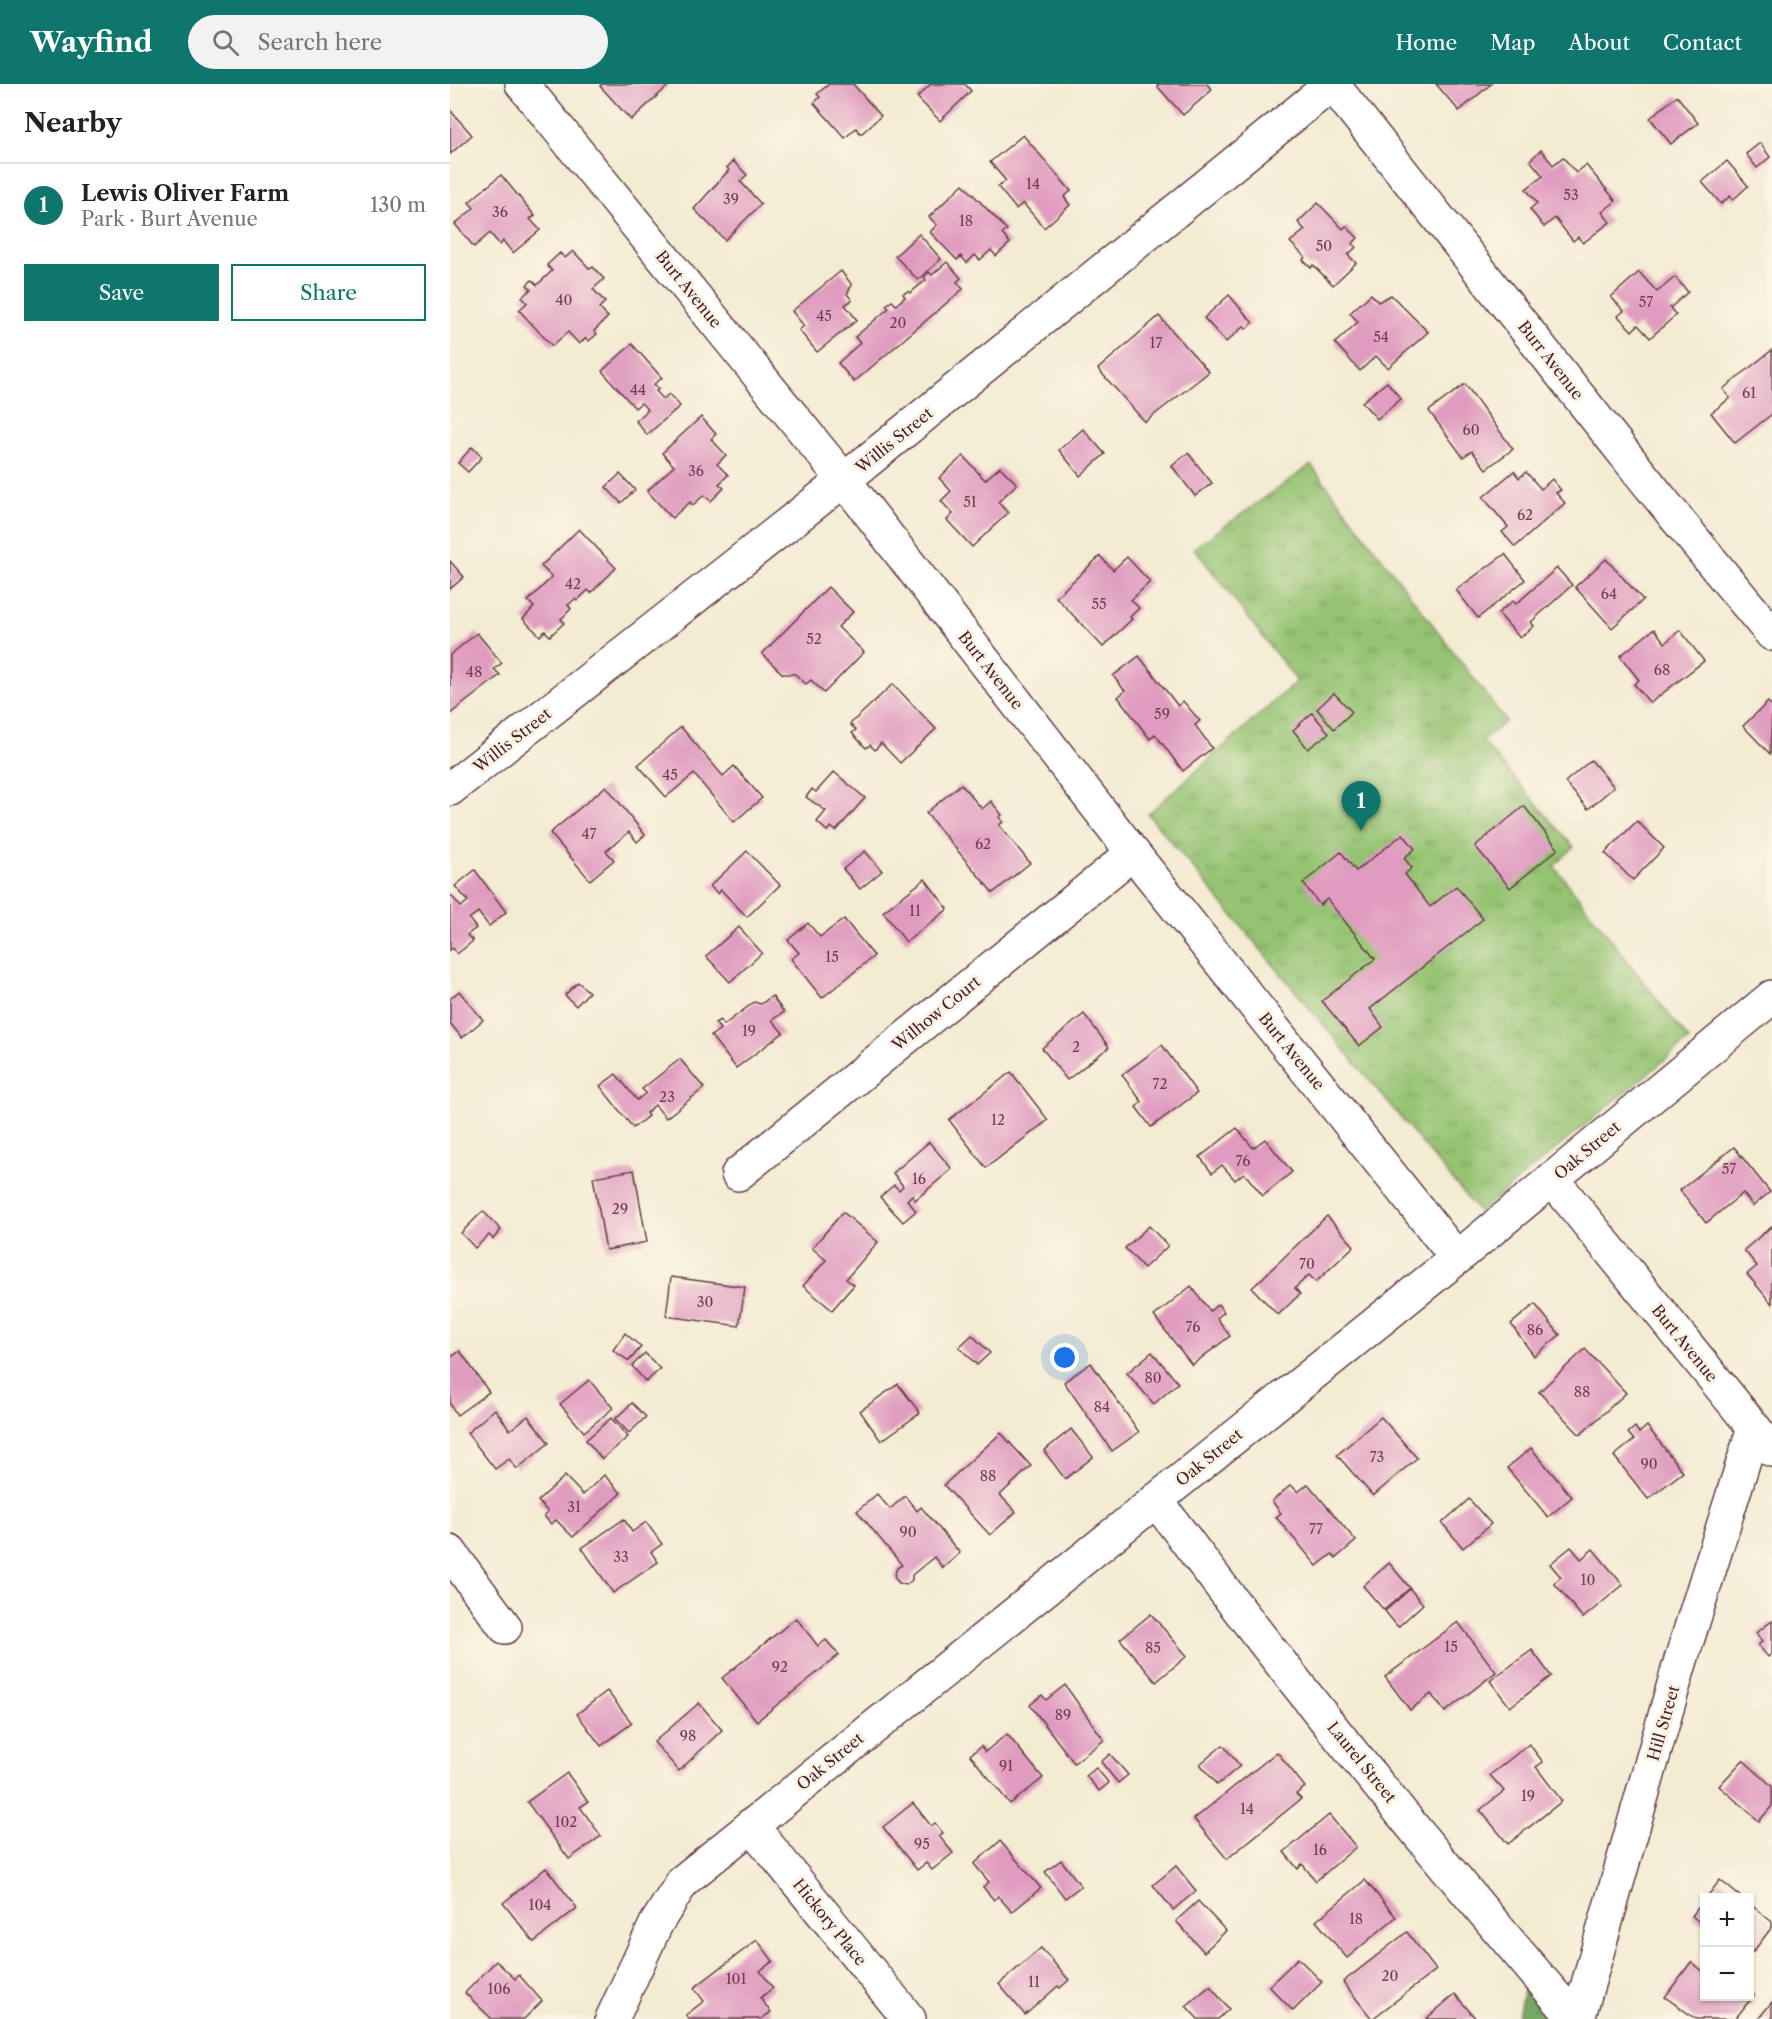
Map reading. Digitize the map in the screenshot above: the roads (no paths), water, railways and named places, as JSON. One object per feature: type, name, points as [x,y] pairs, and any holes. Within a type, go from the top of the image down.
[{"type":"street","name":"Burt Avenue","points":[[522,84],[844,480],[1133,853],[1457,1258]]},
{"type":"street","name":"Willis Street","points":[[450,789],[844,480],[1332,84]]},
{"type":"street","name":"Burr Avenue","points":[[1332,84],[1501,294],[1673,516],[1772,634]]},
{"type":"street","name":"Wilhow Court","points":[[738,1174],[1133,853]]},
{"type":"street","name":"Oak Street","points":[[612,2019],[656,1924],[683,1881],[1457,1258],[1772,997]]},
{"type":"street","name":"Burt Avenue","points":[[1552,1179],[1763,1439]]},
{"type":"street","name":"Hill Street","points":[[1577,2019],[1680,1663],[1763,1439]]},
{"type":"street","name":"Laurel Street","points":[[1156,1500],[1212,1575],[1478,1907],[1577,2019]]},
{"type":"street","points":[[450,1552],[505,1627]]},
{"type":"street","name":"Hickory Place","points":[[751,1825],[909,2019]]},
{"type":"place","name":"Lewis Oliver Farm","points":[[1361,831]]}]
